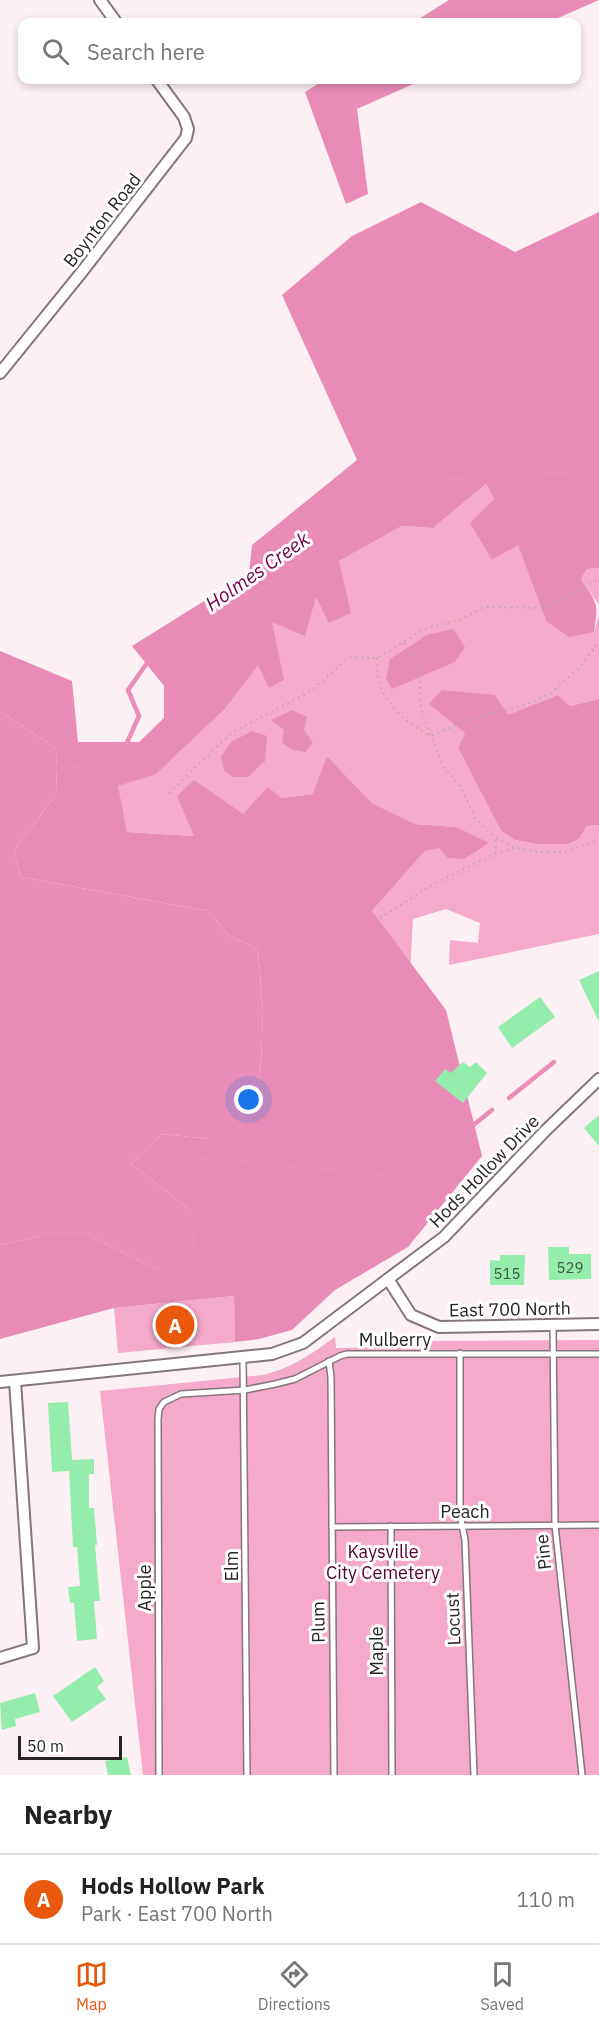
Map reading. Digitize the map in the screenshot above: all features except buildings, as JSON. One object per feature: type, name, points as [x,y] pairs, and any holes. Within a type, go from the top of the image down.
[{"type":"street","points":[[100,0],[113,18]]},
{"type":"street","name":"Boynton Road","points":[[0,373],[96,255],[186,138],[188,129],[184,117],[160,84]]},
{"type":"street","name":"Hods Hollow Drive","points":[[388,1279],[444,1237],[545,1131],[599,1079]]},
{"type":"street","points":[[0,1382],[272,1354],[303,1343],[388,1279]]},
{"type":"street","name":"East 700 North","points":[[388,1279],[411,1315],[439,1327],[599,1324]]},
{"type":"street","points":[[0,1658],[33,1648],[15,1381]]},
{"type":"lane","name":"Pine","points":[[553,1324],[555,1525],[582,1775]]},
{"type":"lane","name":"Locust","points":[[460,1353],[460,1514],[464,1526],[474,1775]]},
{"type":"lane","name":"Mulberry","points":[[164,1402],[181,1394],[245,1390],[295,1379],[347,1354],[599,1354]]},
{"type":"lane","name":"Elm","points":[[243,1357],[247,1775]]},
{"type":"lane","name":"Plum","points":[[329,1361],[334,1775]]},
{"type":"lane","name":"Apple","points":[[159,1775],[158,1419],[159,1409],[164,1402]]},
{"type":"lane","name":"Peach","points":[[332,1527],[599,1525]]},
{"type":"lane","name":"Maple","points":[[391,1526],[392,1775]]},
{"type":"path","points":[[169,793],[231,733],[311,691],[349,657],[377,658],[427,628],[462,619],[484,607],[543,608],[599,579]]},
{"type":"path","points":[[404,642],[420,673],[421,709],[443,766],[461,787],[475,818],[496,838],[514,848],[541,852],[564,852],[599,840]]},
{"type":"path","points":[[431,736],[465,721],[525,705],[551,693],[578,669],[599,642]]},
{"type":"path","points":[[377,658],[379,682],[396,712],[414,727],[431,736]]},
{"type":"path","points":[[495,854],[496,838]]},
{"type":"path","points":[[380,918],[432,885],[495,854],[514,848]]},
{"type":"green space","points":[[486,484],[494,499],[492,560],[518,544],[546,621],[594,632],[599,615],[599,699],[570,706],[558,695],[465,733],[458,748],[501,831],[515,840],[536,844],[568,844],[579,839],[587,826],[599,825],[599,934],[449,965],[450,940],[478,943],[480,923],[446,909],[413,919],[410,973],[359,893],[373,910],[425,851],[439,847],[456,827],[415,824],[372,803],[327,756],[314,794],[281,798],[194,836],[127,832],[117,786],[155,775],[224,710],[258,664],[271,622],[316,597],[339,561],[402,526],[433,528]]},
{"type":"green space","points":[[599,568],[599,605],[581,579],[587,569]]},
{"type":"green space","points":[[234,1296],[235,1342],[118,1353],[114,1308]]},
{"type":"green space","name":"Kaysville City Cemetery","points":[[413,1336],[435,1341],[599,1340],[599,1775],[143,1775],[100,1391],[263,1375],[292,1364],[335,1337],[336,1348],[413,1347]]},
{"type":"shaded area","points":[[449,0],[599,0],[558,18],[420,18]]},
{"type":"shaded area","points":[[318,84],[413,84],[357,109],[368,194],[346,204],[305,92]]},
{"type":"shaded area","points":[[421,202],[515,252],[599,212],[599,568],[587,569],[581,579],[595,604],[594,632],[569,637],[546,621],[518,545],[492,560],[470,523],[494,499],[486,484],[433,528],[402,526],[339,561],[351,613],[329,623],[316,597],[305,636],[272,622],[284,680],[269,688],[258,665],[224,710],[155,775],[118,786],[127,832],[194,836],[177,796],[194,780],[243,814],[268,787],[281,798],[313,794],[327,756],[372,803],[415,824],[456,827],[489,843],[464,859],[448,858],[439,848],[425,851],[372,911],[446,1010],[482,1156],[408,1247],[335,1290],[292,1330],[259,1339],[235,1342],[234,1296],[114,1308],[0,1339],[0,1245],[41,1236],[90,1236],[158,1270],[191,1210],[131,1164],[162,1134],[209,1139],[257,1101],[263,1012],[258,949],[228,935],[209,911],[21,877],[14,851],[57,793],[56,748],[0,711],[0,651],[72,681],[78,742],[139,742],[164,718],[164,686],[132,646],[249,573],[252,545],[357,460],[282,295],[352,236]]},
{"type":"shaded area","points":[[453,629],[465,647],[455,662],[392,689],[386,679],[390,659],[427,635]]},
{"type":"shaded area","points":[[442,690],[495,695],[508,715],[558,695],[570,706],[599,699],[599,825],[587,826],[579,839],[568,844],[536,844],[515,840],[501,831],[458,748],[465,733],[429,704]]},
{"type":"shaded area","points":[[292,710],[307,717],[304,730],[313,743],[305,752],[293,750],[282,743],[284,730],[271,720]]},
{"type":"shaded area","points":[[0,711],[56,748],[57,793],[14,851],[21,877],[209,911],[228,935],[258,949],[263,1012],[261,1064],[257,1101],[242,1130],[209,1139],[162,1134],[131,1164],[191,1210],[197,1249],[158,1270],[90,1236],[41,1236],[0,1245]]},
{"type":"shaded area","points":[[252,731],[267,736],[265,761],[248,777],[233,777],[224,770],[221,757],[231,742]]},
{"type":"waterway","name":"Holmes Creek","points":[[53,770],[102,764],[125,747],[139,716],[128,690],[159,646],[228,615],[354,519],[421,480],[573,473],[599,467]]},
{"type":"waterway","points":[[509,1098],[554,1062]]},
{"type":"waterway","points":[[151,1140],[161,1154],[396,1176],[455,1140],[492,1110]]},
{"type":"place","name":"Hods Hollow Park","points":[[175,1325]]}]
